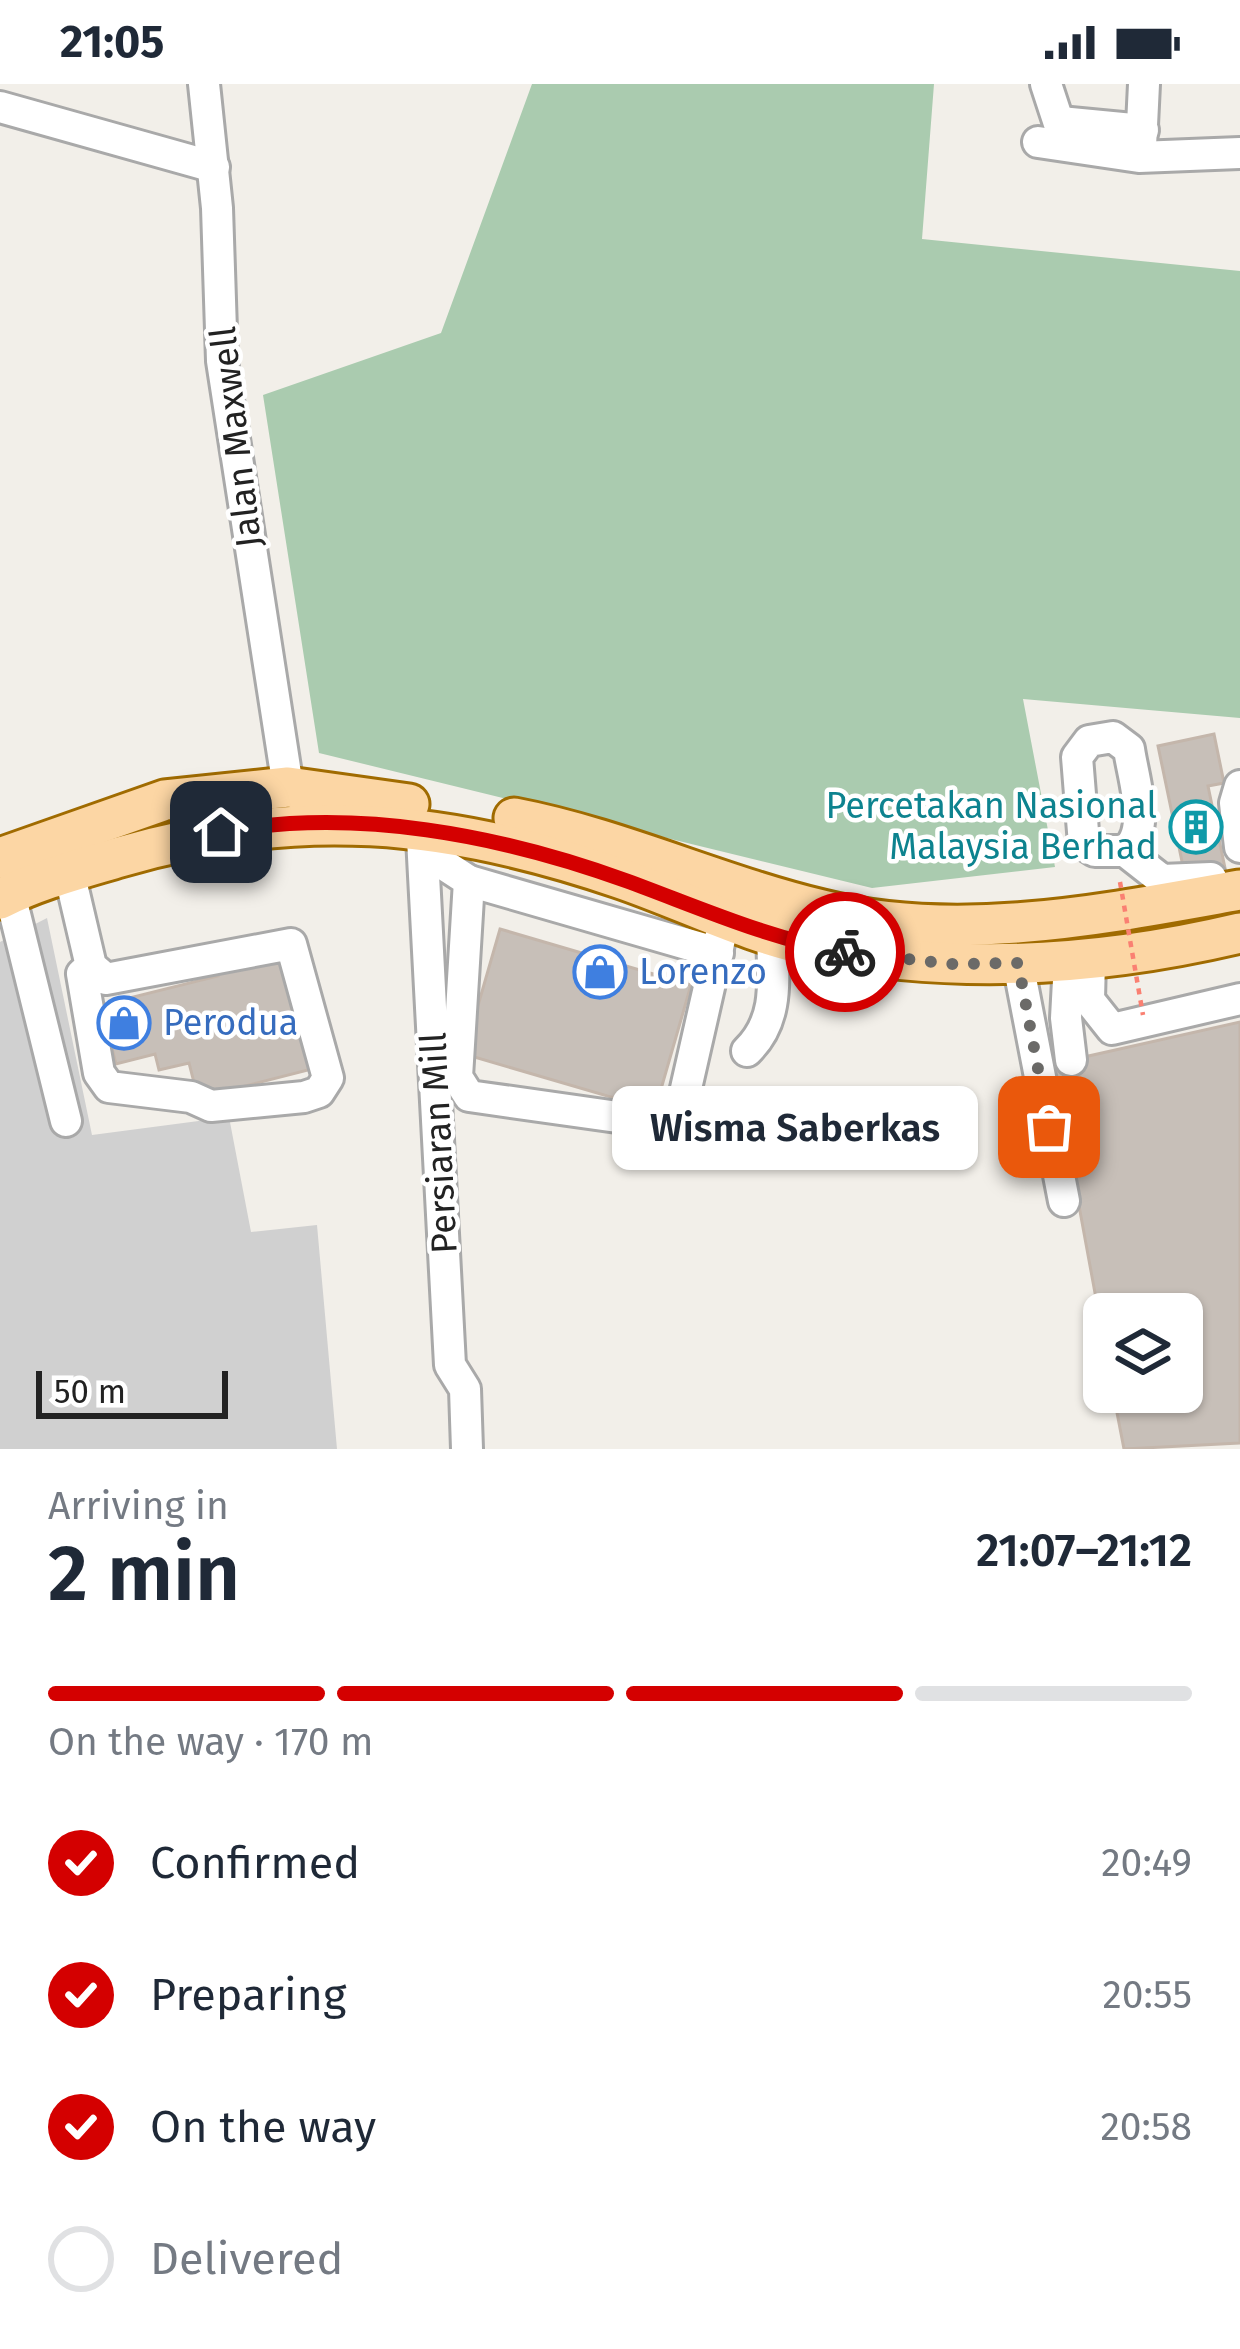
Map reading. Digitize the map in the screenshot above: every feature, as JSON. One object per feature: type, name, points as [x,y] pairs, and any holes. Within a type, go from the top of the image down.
[{"type":"main road","points":[[3,884],[165,800],[288,787],[520,819],[823,911],[902,922],[1084,916],[1240,890]]},
{"type":"main road","points":[[3,884],[69,872],[176,840],[267,824],[373,824],[423,842],[518,846],[721,935],[772,935],[903,961],[1080,960],[1240,932]]},
{"type":"street","name":"Jalan Maxwell","points":[[204,84],[214,167],[222,361],[288,787]]},
{"type":"street","points":[[1046,84],[1055,137],[1240,153]]},
{"type":"street","points":[[1141,144],[1144,84]]},
{"type":"street","points":[[0,107],[214,167]]},
{"type":"street","points":[[1240,786],[1235,803],[1240,847]]},
{"type":"street","points":[[423,842],[469,881],[721,935],[682,1106],[667,1124],[469,1096],[458,1077],[469,881]]},
{"type":"street","name":"Persiaran Mill","points":[[423,842],[450,1365],[465,1389],[467,1449]]},
{"type":"street","points":[[1122,867],[1174,883],[1240,872]]},
{"type":"street","points":[[69,872],[92,966],[106,979],[291,944],[328,1078],[320,1092],[304,1097],[211,1106],[191,1097],[109,1087],[99,1073],[82,974],[92,966]]},
{"type":"street","points":[[3,884],[12,966],[66,1121]]},
{"type":"street","points":[[748,1051],[765,1034],[774,999],[772,935]]},
{"type":"street","points":[[1080,960],[1089,1000],[1112,1029],[1240,999]]},
{"type":"street","points":[[1071,1060],[1066,1018],[1080,960]]},
{"type":"street","points":[[1018,963],[1064,1201]]},
{"type":"path","points":[[1122,867],[1143,1015]]},
{"type":"shaded area","points":[[47,918],[92,1135],[229,1117],[251,1232],[317,1225],[337,1449],[0,1449],[0,942]]},
{"type":"green space","points":[[532,84],[934,84],[922,239],[1240,271],[1240,718],[1023,699],[1055,867],[872,888],[319,753],[263,395],[441,333]]},
{"type":"building","name":"Percetakan Nasional Malaysia Berhad","points":[[1214,734],[1224,783],[1208,786],[1225,868],[1185,876],[1158,746]]},
{"type":"building","points":[[500,929],[691,985],[655,1110],[464,1054]]},
{"type":"building","points":[[280,945],[312,1069],[198,1098],[189,1063],[159,1070],[155,1054],[116,1064],[101,1005],[218,976],[215,961]]},
{"type":"building","points":[[1240,1022],[1240,1443],[1124,1449],[1117,1413],[1203,1413],[1203,1293],[1095,1293],[1053,1064]]},
{"type":"way so far","points":[[845,952],[950,964],[1018,963],[1049,1127]]},
{"type":"place","name":"Percetakan Nasional Malaysia Berhad","points":[[1196,827]]},
{"type":"place","name":"Lorenzo","points":[[600,972]]},
{"type":"place","name":"Perodua","points":[[124,1023]]},
{"type":"place","name":"Wisma Saberkas","points":[[1049,1127]]},
{"type":"route","points":[[221,832],[267,824],[373,824],[518,846],[621,878],[772,935],[845,952]]}]
